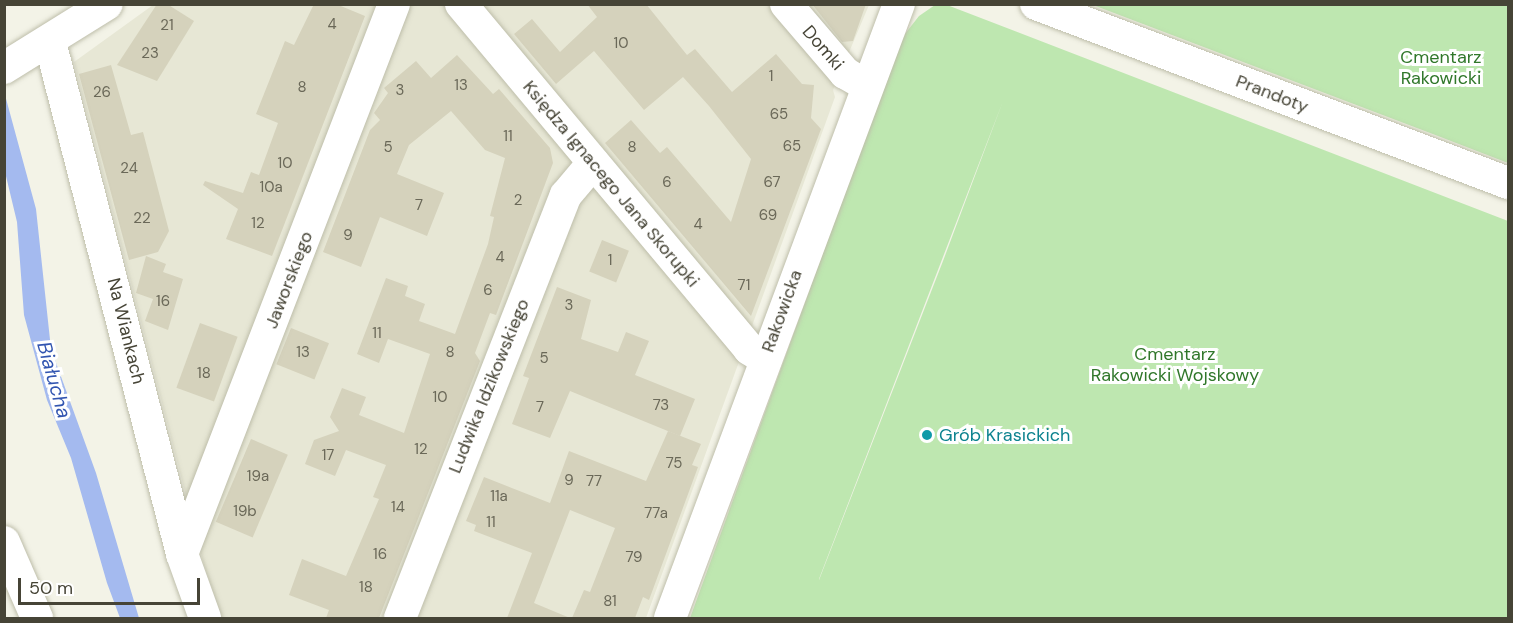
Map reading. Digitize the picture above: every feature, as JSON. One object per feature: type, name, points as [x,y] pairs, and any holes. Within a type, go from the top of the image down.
[{"type":"street","points":[[4,68],[43,46],[107,4]]},
{"type":"street","name":"Jaworskiego","points":[[182,554],[394,4]]},
{"type":"street","name":"Księdza Ignacego Jana Skorupki","points":[[461,4],[749,349],[764,358]]},
{"type":"street","name":"Domki","points":[[786,4],[845,73],[866,85]]},
{"type":"street","name":"Rakowicka","points":[[670,618],[764,358],[866,85],[899,4]]},
{"type":"street","name":"Prandoty","points":[[1036,4],[1509,183]]},
{"type":"street","name":"Na Wiankach","points":[[43,46],[182,554],[205,618]]},
{"type":"street","name":"Ludwika Idzikowskiego","points":[[400,618],[566,195],[593,163]]},
{"type":"street","points":[[4,542],[37,618]]},
{"type":"shaded area","points":[[153,5],[869,5],[833,90],[835,97],[646,618],[222,618],[204,565],[74,62]]},
{"type":"green space","name":"Cmentarz Rakowicki Wojskowy","points":[[935,5],[947,5],[1508,221],[1508,618],[690,618],[901,39],[919,16]],"holes":[[[1003,101],[943,261],[819,580]]]},
{"type":"green space","name":"Cmentarz Rakowicki","points":[[1093,5],[1508,5],[1508,163],[1438,136]]},
{"type":"water","name":"Białucha","points":[[5,95],[36,209],[51,349],[96,473],[139,618],[120,618],[107,583],[71,458],[47,400],[24,315],[17,222],[5,172]]},
{"type":"building","points":[[157,4],[167,4],[194,21],[157,81],[117,65]]},
{"type":"building","points":[[314,4],[336,4],[365,16],[272,256],[226,239],[238,209],[203,185],[205,181],[243,193],[251,172],[259,175],[278,123],[256,114],[285,41],[294,45]]},
{"type":"building","points":[[587,4],[646,4],[687,55],[695,49],[732,92],[776,54],[802,84],[814,85],[811,118],[821,129],[751,316],[605,143],[631,120],[660,153],[667,147],[731,222],[751,159],[709,106],[683,77],[644,110],[594,51],[556,84],[514,34],[532,19],[560,52],[597,17]]},
{"type":"building","points":[[812,4],[866,4],[853,41],[842,42]]},
{"type":"building","points":[[457,55],[493,94],[499,89],[550,148],[553,163],[496,315],[490,313],[475,353],[480,361],[379,618],[326,618],[329,610],[289,595],[302,559],[346,576],[379,499],[373,497],[386,465],[346,450],[335,476],[305,464],[314,440],[339,431],[330,417],[342,388],[366,397],[359,415],[404,433],[430,354],[388,339],[379,363],[357,354],[386,278],[408,286],[405,296],[425,304],[419,321],[455,334],[488,244],[494,217],[490,216],[505,158],[485,150],[451,111],[409,145],[397,174],[444,193],[427,236],[380,217],[361,267],[323,252],[370,130],[380,120],[374,113],[388,93],[384,88],[416,61],[431,78]]},
{"type":"building","points":[[111,65],[131,135],[143,132],[169,231],[158,252],[129,260],[79,74]]},
{"type":"building","points":[[602,240],[629,251],[616,282],[589,272]]},
{"type":"building","points":[[146,256],[166,264],[163,272],[183,279],[168,330],[145,321],[153,299],[136,293]]},
{"type":"building","points":[[557,287],[591,300],[581,339],[618,352],[626,332],[649,341],[635,375],[695,399],[680,436],[570,391],[550,438],[512,424],[529,378],[523,376]]},
{"type":"building","points":[[200,323],[238,337],[214,402],[176,388]]},
{"type":"building","points":[[291,328],[329,343],[314,380],[276,364]]},
{"type":"building","points":[[668,431],[701,444],[692,465],[698,467],[649,600],[643,597],[635,618],[572,618],[584,590],[590,592],[615,528],[570,510],[534,603],[570,618],[507,618],[532,553],[474,531],[476,525],[466,521],[484,477],[550,503],[569,451],[646,481]]},
{"type":"building","points":[[251,439],[288,455],[253,537],[216,522]]},
{"type":"place","name":"Grób Krasickich","points":[[927,435]]}]
